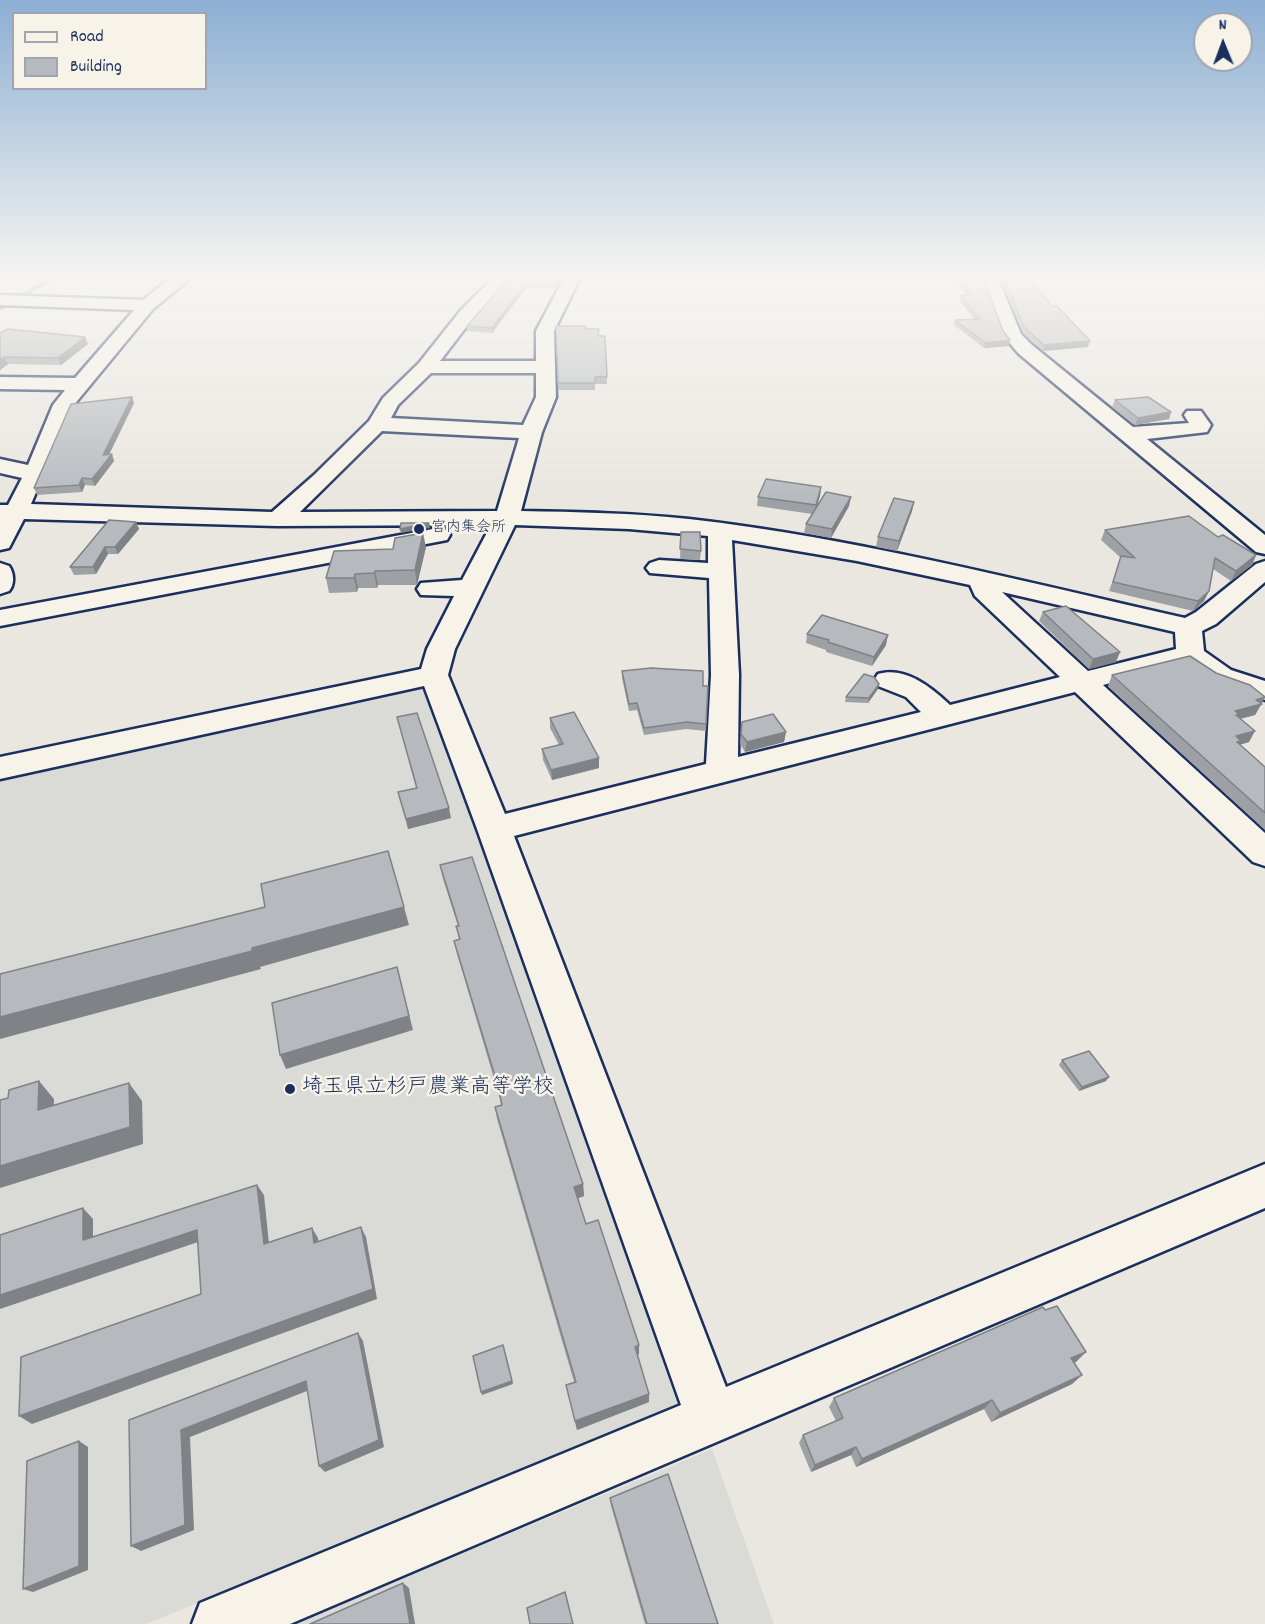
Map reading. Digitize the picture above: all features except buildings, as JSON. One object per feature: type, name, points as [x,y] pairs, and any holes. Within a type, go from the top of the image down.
[{"type":"street","points":[[0,543],[9,512],[36,472],[63,405],[107,352]]},
{"type":"street","points":[[278,519],[322,480],[377,424],[390,402],[426,367],[438,352]]},
{"type":"street","points":[[544,352],[546,397],[531,432],[504,520],[470,588],[436,668],[711,1416]]},
{"type":"street","points":[[1027,352],[1129,434],[1139,446],[1265,547]]},
{"type":"street","points":[[426,367],[544,367]]},
{"type":"street","points":[[0,382],[80,384]]},
{"type":"street","points":[[42,405],[63,405]]},
{"type":"street","points":[[1129,434],[1200,428],[1202,425],[1194,415]]},
{"type":"street","points":[[377,424],[531,432]]},
{"type":"street","points":[[0,466],[15,471],[36,472]]},
{"type":"street","points":[[9,512],[72,510],[278,519],[568,518],[720,532],[890,559],[982,581],[1189,641],[1221,676],[1265,691]]},
{"type":"street","points":[[1237,525],[1265,518]]},
{"type":"street","points":[[0,618],[273,567],[504,520]]},
{"type":"street","points":[[720,532],[725,675],[722,772]]},
{"type":"street","points":[[132,569],[273,567]]},
{"type":"street","points":[[659,568],[721,571]]},
{"type":"street","points":[[494,829],[1084,681],[1189,641],[1206,618],[1265,569]]},
{"type":"street","points":[[0,571],[0,586]]},
{"type":"street","points":[[982,581],[984,590],[1262,845]]},
{"type":"street","points":[[430,589],[470,588]]},
{"type":"street","points":[[183,715],[436,668]]},
{"type":"street","points":[[0,768],[436,668]]},
{"type":"street","points":[[888,680],[916,690],[944,716]]},
{"type":"street","points":[[221,1624],[711,1416],[1265,1186]]},
{"type":"shaded area","name":"埼玉県立杉戸農業高等学校","points":[[428,684],[695,1402],[146,1624],[0,1624],[0,777]]},
{"type":"shaded area","points":[[712,1449],[774,1624],[295,1624]]},
{"type":"place","name":"宮内集会所","points":[[419,529]]},
{"type":"place","name":"埼玉県立杉戸農業高等学校","points":[[290,1089]]}]
